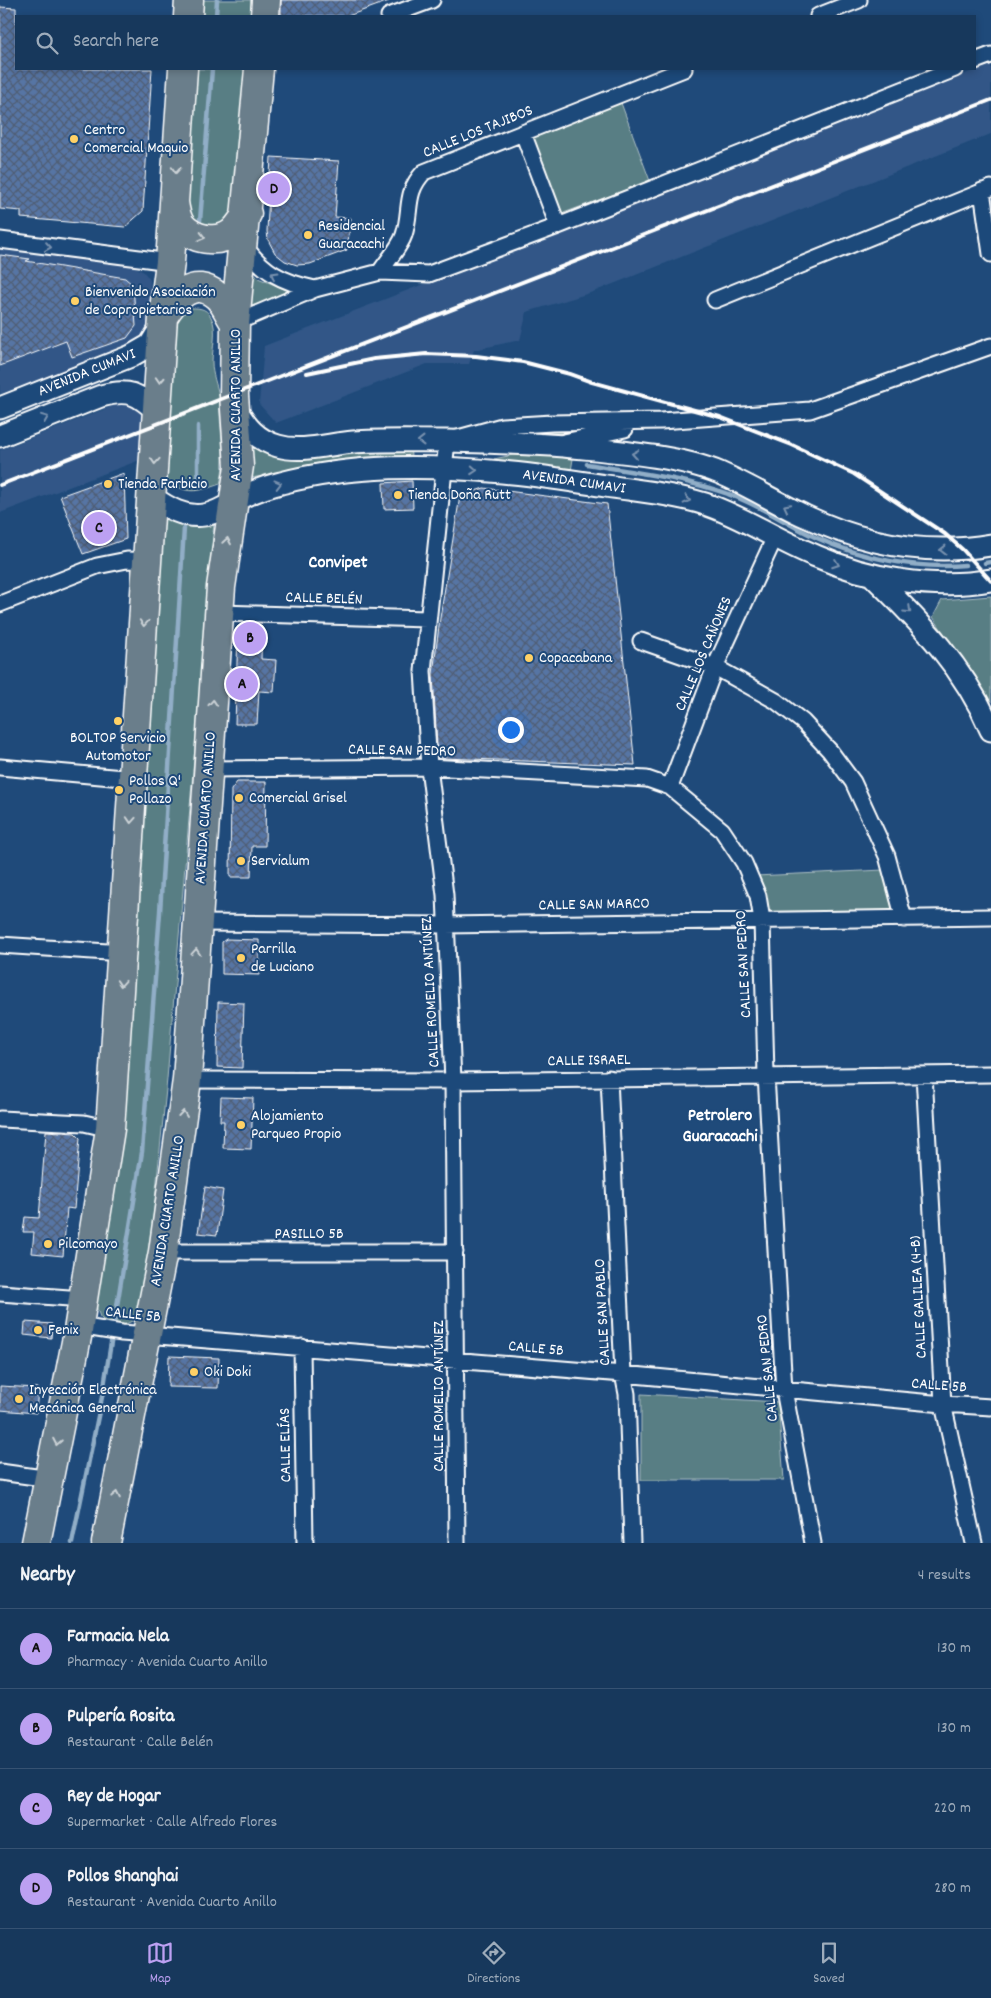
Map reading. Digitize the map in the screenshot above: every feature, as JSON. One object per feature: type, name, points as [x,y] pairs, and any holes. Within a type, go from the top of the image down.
[{"type":"highway","points":[[188,15],[189,0]]},
{"type":"highway","points":[[264,15],[266,0]]},
{"type":"highway","points":[[36,1543],[50,1479],[91,1328],[83,1299],[110,1129],[163,320],[170,262],[183,70]]},
{"type":"highway","name":"AVENIDA CUARTO ANILLO","points":[[106,1543],[135,1334],[163,1252],[187,1080],[223,565],[239,466],[235,408],[235,323],[247,214],[259,70]]},
{"type":"highway","points":[[174,202],[182,226],[196,236],[206,239],[226,236],[240,225],[247,214]]},
{"type":"highway","points":[[163,320],[178,295],[199,289],[212,292],[218,296],[235,323]]},
{"type":"main road","name":"AVENIDA CUMAVI","points":[[0,408],[136,354],[150,345],[163,320]]},
{"type":"main road","name":"AVENIDA CUMAVI","points":[[1,436],[101,396],[117,392],[139,396],[158,412]]},
{"type":"main road","name":"AVENIDA CUMAVI","points":[[235,408],[257,437],[278,446],[302,448],[353,442],[447,441],[548,445],[653,457],[719,473],[806,517],[852,535],[889,545],[935,550],[964,550],[991,546]]},
{"type":"main road","points":[[0,414],[5,420],[6,426],[1,436]]},
{"type":"main road","points":[[584,483],[580,474],[580,464],[585,455],[592,449]]},
{"type":"main road","name":"AVENIDA CUMAVI","points":[[152,497],[173,510],[194,515],[205,515],[268,487],[298,479],[393,467],[504,472],[662,494],[705,504],[736,517],[816,557],[873,576],[933,583],[975,583],[991,580]]},
{"type":"main road","points":[[873,576],[916,618],[951,659],[980,703],[991,730]]},
{"type":"street","points":[[392,15],[432,0]]},
{"type":"street","points":[[820,15],[841,3],[859,0]]},
{"type":"street","points":[[976,61],[991,55]]},
{"type":"street","name":"CALLE LOS TAJIBOS","points":[[380,272],[404,236],[411,192],[415,182],[424,172],[681,70]]},
{"type":"street","points":[[235,323],[315,289],[380,272],[429,274],[558,226],[952,70]]},
{"type":"street","points":[[523,133],[558,226]]},
{"type":"street","points":[[715,300],[987,189],[991,254]]},
{"type":"street","points":[[0,234],[20,243]]},
{"type":"street","points":[[0,240],[170,262]]},
{"type":"street","points":[[243,244],[258,263],[278,277],[292,284],[315,289]]},
{"type":"street","points":[[447,441],[502,426],[661,421],[810,410],[991,346]]},
{"type":"street","points":[[548,445],[661,421]]},
{"type":"street","name":"CALLE ROMELIO ANTÚNEZ","points":[[447,441],[423,671],[429,767],[445,895],[453,1081],[457,1543]]},
{"type":"street","name":"CALLE LOS CAÑONES","points":[[670,787],[714,668],[775,537]]},
{"type":"street","points":[[0,604],[97,566],[127,560],[148,561]]},
{"type":"street","name":"CALLE BELÉN","points":[[220,614],[427,619]]},
{"type":"street","points":[[641,641],[714,668],[776,701],[803,722],[830,751],[853,782],[887,856],[904,920]]},
{"type":"street","points":[[0,767],[134,779]]},
{"type":"street","name":"CALLE SAN PEDRO","points":[[208,768],[429,767],[647,779],[670,787],[722,830],[744,863],[758,896],[762,920],[766,1075],[784,1390],[813,1543]]},
{"type":"street","name":"CALLE SAN MARCO","points":[[198,923],[445,925],[762,920],[904,920],[991,917]]},
{"type":"street","points":[[0,945],[123,953]]},
{"type":"street","name":"CALLE ISRAEL","points":[[187,1080],[453,1081],[766,1075],[991,1074]]},
{"type":"street","name":"CALLE GALILEA (4-B)","points":[[924,1075],[944,1404],[974,1543]]},
{"type":"street","name":"CALLE SAN PABLO","points":[[610,1078],[623,1374],[627,1394],[632,1543]]},
{"type":"street","points":[[0,1119],[84,1123],[110,1129]]},
{"type":"street","name":"PASILLO 5B","points":[[163,1252],[455,1252]]},
{"type":"street","name":"CALLE 5B","points":[[0,1293],[83,1299]]},
{"type":"street","name":"CALLE 5B","points":[[91,1328],[135,1334],[456,1359],[784,1390],[944,1404],[991,1406]]},
{"type":"street","name":"CALLE ELÍAS","points":[[302,1347],[304,1543]]},
{"type":"street","points":[[0,1472],[50,1479]]},
{"type":"shaded area","points":[[991,64],[991,134],[593,292],[527,312],[520,340],[474,350],[469,364],[427,364],[276,423],[259,404],[264,346]]},
{"type":"shaded area","name":"Bienvenido Asociación de Copropietarios","points":[[0,246],[130,264],[144,272],[150,280],[151,323],[138,343],[0,394]]},
{"type":"shaded area","points":[[128,400],[144,409],[140,460],[0,513],[0,450]]},
{"type":"green space","points":[[198,0],[252,0],[251,15],[197,15]]},
{"type":"green space","points":[[193,70],[247,70],[232,220],[215,230],[190,223],[181,204]]},
{"type":"green space","points":[[621,103],[650,181],[558,215],[529,137]]},
{"type":"green space","points":[[247,266],[258,278],[294,293],[245,310]]},
{"type":"green space","points":[[188,308],[198,308],[207,311],[213,322],[212,367],[219,396],[223,450],[223,468],[220,484],[196,491],[177,487],[162,477],[174,318],[179,311]]},
{"type":"green space","points":[[616,425],[578,434],[504,432]]},
{"type":"green space","points":[[252,440],[351,451],[410,450],[411,455],[342,462],[251,478]]},
{"type":"green space","points":[[537,450],[574,453],[571,471],[494,459]]},
{"type":"green space","points":[[164,517],[188,526],[200,526],[214,522],[167,1079],[144,1310],[138,1318],[124,1325],[105,1322],[100,1317],[96,1306],[122,1141]]},
{"type":"green space","points":[[991,596],[991,703],[933,617],[942,600]]},
{"type":"green space","points":[[884,870],[894,906],[890,912],[778,915],[766,908],[755,876]]},
{"type":"green space","points":[[641,1394],[778,1402],[784,1480],[641,1480]]},
{"type":"building","points":[[281,0],[389,0],[351,15],[281,15]]},
{"type":"building","name":"Centro Comercial Maquio","points":[[0,7],[16,8],[15,70],[152,70],[143,211],[125,227],[21,218],[21,211],[0,209]]},
{"type":"building","points":[[271,157],[339,161],[335,217],[351,218],[347,250],[310,264],[297,265],[285,261],[275,253],[268,240],[267,231]]},
{"type":"building","name":"Bienvenido Asociación de Copropietarios","points":[[0,255],[125,278],[133,285],[136,326],[127,338],[72,357],[66,341],[0,366]]},
{"type":"building","points":[[124,473],[126,539],[83,554],[60,496]]},
{"type":"building","name":"Tienda Doña Rutt","points":[[412,481],[413,508],[384,509],[383,483]]},
{"type":"building","name":"Copacabana","points":[[484,488],[607,504],[635,765],[442,758],[437,746],[433,674],[440,618],[460,496]]},
{"type":"building","points":[[244,626],[262,627],[261,659],[276,660],[274,692],[259,691],[257,724],[235,724],[238,632]]},
{"type":"building","points":[[237,782],[266,782],[265,846],[252,846],[251,877],[230,877],[231,790]]},
{"type":"building","name":"Parrilla de Luciano","points":[[226,939],[259,940],[259,975],[222,974],[222,942]]},
{"type":"building","points":[[218,1002],[244,1003],[242,1068],[217,1067]]},
{"type":"building","name":"Alojamiento Parqueo Propio","points":[[221,1097],[253,1098],[251,1149],[223,1148],[224,1121],[220,1121]]},
{"type":"building","points":[[46,1131],[75,1133],[80,1138],[74,1209],[67,1208],[63,1256],[32,1253],[34,1232],[23,1232],[25,1217],[39,1218]]},
{"type":"building","points":[[205,1187],[223,1190],[217,1235],[198,1233]]},
{"type":"building","name":"Fenix","points":[[25,1322],[52,1324],[51,1338],[24,1335]]},
{"type":"building","name":"Oki Doki","points":[[169,1356],[219,1358],[218,1388],[168,1387]]},
{"type":"building","name":"Inyección Electrónica Mecánica General","points":[[0,1386],[38,1388],[36,1413],[0,1410]]},
{"type":"waterway","points":[[216,15],[217,0]]},
{"type":"waterway","points":[[200,221],[212,70]]},
{"type":"waterway","points":[[198,426],[198,487]]},
{"type":"waterway","points":[[587,464],[711,488],[751,503],[817,538],[852,552],[909,564],[965,565]]},
{"type":"waterway","points":[[72,1543],[103,1392],[142,1152],[160,912],[184,528]]},
{"type":"waterway","points":[[985,563],[991,562]]},
{"type":"railway","points":[[0,485],[991,100]]},
{"type":"railway","points":[[307,373],[374,359],[426,354],[476,356],[523,362],[720,417],[792,445],[854,474],[945,534],[963,550],[991,581]]},
{"type":"place","name":"Centro Comercial Maquio","points":[[74,139]]},
{"type":"place","name":"Pollos Shanghai","points":[[274,189]]},
{"type":"place","name":"Residencial Guaracachi","points":[[308,235]]},
{"type":"place","name":"Bienvenido Asociación de Copropietarios","points":[[75,301]]},
{"type":"place","name":"Tienda Farbicio","points":[[108,484]]},
{"type":"place","name":"Tienda Doña Rutt","points":[[398,495]]},
{"type":"place","name":"Rey de Hogar","points":[[99,528]]},
{"type":"place","name":"Pulpería Rosita","points":[[250,638]]},
{"type":"place","name":"Copacabana","points":[[529,658]]},
{"type":"place","name":"Farmacia Nela","points":[[242,684]]},
{"type":"place","name":"BOLTOP Servicio Automotor","points":[[118,721]]},
{"type":"place","name":"Pollos Q' Pollazo","points":[[119,790]]},
{"type":"place","name":"Comercial Grisel","points":[[239,798]]},
{"type":"place","name":"Servialum","points":[[241,861]]},
{"type":"place","name":"Parrilla de Luciano","points":[[241,958]]},
{"type":"place","name":"Alojamiento Parqueo Propio","points":[[241,1125]]},
{"type":"place","name":"Pilcomayo","points":[[48,1244]]},
{"type":"place","name":"Fenix","points":[[38,1330]]},
{"type":"place","name":"Oki Doki","points":[[194,1372]]},
{"type":"place","name":"Inyección Electrónica Mecánica General","points":[[19,1399]]},
{"type":"district","name":"Convipet","points":[[338,563]]},
{"type":"district","name":"Petrolero Guaracachi","points":[[720,1126]]}]
